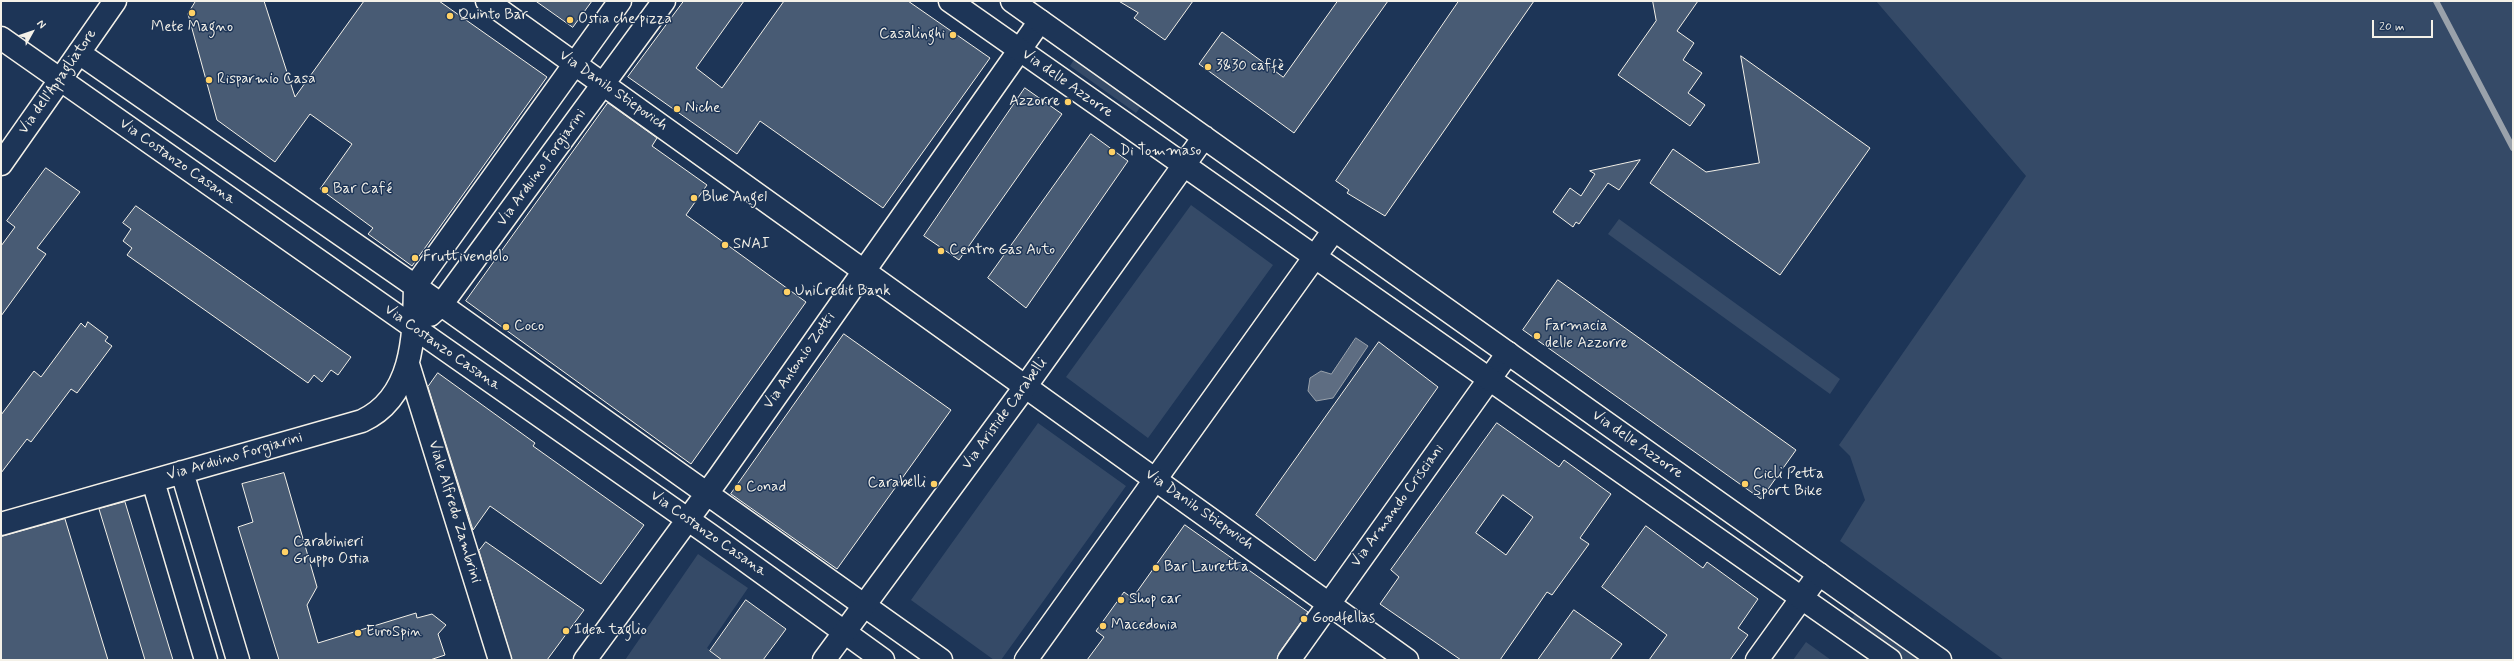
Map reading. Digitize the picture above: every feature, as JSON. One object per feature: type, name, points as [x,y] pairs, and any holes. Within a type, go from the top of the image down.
[{"type":"street","name":"Via dell'Appagliatore","points":[[1,164],[115,1]]},
{"type":"street","name":"Via Danilo Stiepovich","points":[[487,1],[1407,660]]},
{"type":"street","points":[[415,286],[620,1]]},
{"type":"street","name":"Via Arduino Forgiarini","points":[[414,329],[441,305],[664,1]]},
{"type":"street","name":"Via delle Azzorre","points":[[950,1],[1890,660]]},
{"type":"street","name":"Via delle Azzorre","points":[[1012,1],[1940,660]]},
{"type":"street","name":"Via Antonio Zotti","points":[[585,660],[688,520],[1040,21]]},
{"type":"street","name":"Via Costanzo Casana","points":[[1,38],[688,520],[883,660]]},
{"type":"street","points":[[79,53],[415,286],[941,660]]},
{"type":"street","points":[[1184,166],[1204,137]]},
{"type":"street","name":"Via Aristide Carabelli","points":[[824,660],[1025,387],[1184,166]]},
{"type":"street","points":[[1026,660],[1334,230]]},
{"type":"street","name":"Via Arduino Forgiarini","points":[[1,524],[369,418],[390,400],[408,364],[414,329],[415,286]]},
{"type":"street","name":"Via Armando Crisciani","points":[[1289,660],[1328,603],[1508,353]]},
{"type":"street","name":"Viale Alfredo Zambrini","points":[[408,364],[500,660]]},
{"type":"street","points":[[182,472],[238,660]]},
{"type":"street","points":[[153,481],[206,660]]},
{"type":"street","points":[[171,543],[200,534]]},
{"type":"street","points":[[1757,660],[1819,574]]},
{"type":"street","points":[[191,612],[221,604]]},
{"type":"shaded area","points":[[1876,1],[2513,1],[2513,660],[2004,660],[1840,541],[1865,500],[1850,456],[1839,445],[2026,176]]},
{"type":"shaded area","points":[[1075,58],[1142,105],[1136,113],[1070,66]]},
{"type":"shaded area","points":[[1191,205],[1273,265],[1148,438],[1066,377]]},
{"type":"shaded area","points":[[1619,219],[1840,379],[1830,394],[1608,234]]},
{"type":"shaded area","points":[[1356,338],[1368,346],[1333,398],[1316,401],[1308,391],[1310,378],[1321,371],[1331,374]]},
{"type":"shaded area","points":[[1038,423],[1126,486],[1001,660],[994,660],[911,600]]},
{"type":"shaded area","points":[[698,554],[748,588],[707,648],[723,660],[625,660]]},
{"type":"shaded area","points":[[1856,613],[1922,660],[1905,660],[1850,621]]},
{"type":"shaded area","points":[[1806,642],[1831,660],[1793,660]]},
{"type":"building","points":[[196,1],[264,1],[295,97],[364,1],[439,1],[547,77],[412,266],[368,234],[373,228],[320,189],[352,144],[310,114],[275,162],[217,120],[188,14]]},
{"type":"building","points":[[536,1],[592,1],[573,27]]},
{"type":"building","points":[[684,1],[744,1],[696,68],[722,88],[784,1],[908,1],[990,58],[883,208],[760,121],[737,154],[628,77]]},
{"type":"building","points":[[1119,1],[1193,1],[1165,40],[1134,18],[1138,13]]},
{"type":"building","points":[[1338,1],[1388,1],[1294,133],[1199,64],[1222,32],[1283,77]]},
{"type":"building","points":[[1459,1],[1534,1],[1385,216],[1347,193],[1349,190],[1336,181]]},
{"type":"building","points":[[1653,1],[1698,1],[1677,31],[1694,43],[1683,60],[1702,73],[1688,93],[1705,105],[1690,126],[1618,75],[1656,21]]},
{"type":"building","points":[[1741,56],[1870,148],[1780,275],[1650,183],[1673,149],[1706,172],[1759,163]]},
{"type":"building","points":[[1025,88],[1062,114],[959,260],[924,236]]},
{"type":"building","points":[[608,103],[657,138],[652,146],[707,185],[686,215],[806,302],[691,464],[466,301]]},
{"type":"building","points":[[1091,134],[1128,161],[1026,308],[988,278]]},
{"type":"building","points":[[1640,160],[1619,190],[1608,183],[1579,224],[1576,222],[1573,227],[1553,212],[1570,188],[1581,196],[1595,174],[1590,171]]},
{"type":"building","points":[[46,168],[80,192],[37,248],[46,254],[1,316],[1,246],[15,227],[7,221]]},
{"type":"building","points":[[136,206],[351,357],[338,375],[331,370],[322,382],[314,375],[308,383],[127,255],[132,248],[123,241],[131,229],[123,223]]},
{"type":"building","points":[[1558,280],[1796,450],[1761,499],[1523,330]]},
{"type":"building","points":[[88,322],[108,337],[105,341],[112,346],[77,393],[71,389],[31,442],[27,439],[1,473],[1,415],[34,371],[41,377],[81,323],[85,327]]},
{"type":"building","points":[[844,334],[951,410],[837,569],[731,494]]},
{"type":"building","points":[[1379,342],[1438,387],[1315,561],[1256,515]]},
{"type":"building","points":[[438,373],[535,443],[533,446],[644,525],[601,584],[490,506],[473,530],[428,387]]},
{"type":"building","points":[[1497,423],[1559,467],[1564,460],[1611,494],[1580,538],[1589,544],[1552,595],[1547,592],[1500,660],[1461,660],[1380,604],[1399,577],[1391,570]],"holes":[[[1503,495],[1533,517],[1506,555],[1476,533]]]},
{"type":"building","points":[[284,473],[317,587],[307,605],[318,643],[416,613],[417,618],[432,614],[446,625],[438,634],[445,655],[430,660],[279,660],[238,527],[253,522],[242,484]]},
{"type":"building","points":[[125,502],[173,660],[145,660],[99,509]]},
{"type":"building","points":[[65,519],[108,660],[1,660],[1,537]]},
{"type":"building","points":[[1185,525],[1308,612],[1279,653],[1277,660],[1087,660],[1104,637],[1096,631],[1124,592],[1132,598]]},
{"type":"building","points":[[1646,526],[1703,568],[1707,562],[1758,599],[1738,628],[1748,635],[1730,660],[1649,660],[1667,635],[1602,587]]},
{"type":"building","points":[[486,542],[584,610],[547,660],[512,660],[479,551]]},
{"type":"building","points":[[746,600],[786,629],[763,660],[722,660],[710,651]]},
{"type":"building","points":[[1574,610],[1622,644],[1610,660],[1538,660]]},
{"type":"waterway","points":[[2436,1],[2513,148]]},
{"type":"place","name":"Mete Magno","points":[[192,13]]},
{"type":"place","name":"Quinto Bar","points":[[450,16]]},
{"type":"place","name":"Ostia che pizza","points":[[570,20]]},
{"type":"place","name":"Casalinghi","points":[[953,35]]},
{"type":"place","name":"3&30 caffè","points":[[1208,67]]},
{"type":"place","name":"Risparmio Casa","points":[[209,80]]},
{"type":"place","name":"Azzorre","points":[[1068,102]]},
{"type":"place","name":"Niche","points":[[677,109]]},
{"type":"place","name":"Di Tommaso","points":[[1112,152]]},
{"type":"place","name":"Bar Café","points":[[325,190]]},
{"type":"place","name":"Blue Angel","points":[[694,198]]},
{"type":"place","name":"SNAI","points":[[725,245]]},
{"type":"place","name":"Centro Gas Auto","points":[[941,251]]},
{"type":"place","name":"Fruttivendolo","points":[[415,258]]},
{"type":"place","name":"UniCredit Bank","points":[[787,292]]},
{"type":"place","name":"Coco","points":[[506,327]]},
{"type":"place","name":"Farmacia delle Azzorre","points":[[1537,336]]},
{"type":"place","name":"Carabelli","points":[[934,484]]},
{"type":"place","name":"Cicli Petta Sport Bike","points":[[1745,484]]},
{"type":"place","name":"Conad","points":[[738,488]]},
{"type":"place","name":"Carabinieri Gruppo Ostia","points":[[285,552]]},
{"type":"place","name":"Bar Lauretta","points":[[1156,568]]},
{"type":"place","name":"Shop car","points":[[1121,600]]},
{"type":"place","name":"Goodfellas","points":[[1304,619]]},
{"type":"place","name":"Macedonia","points":[[1103,626]]},
{"type":"place","name":"Idea taglio","points":[[566,631]]},
{"type":"place","name":"EuroSpin","points":[[358,633]]}]
